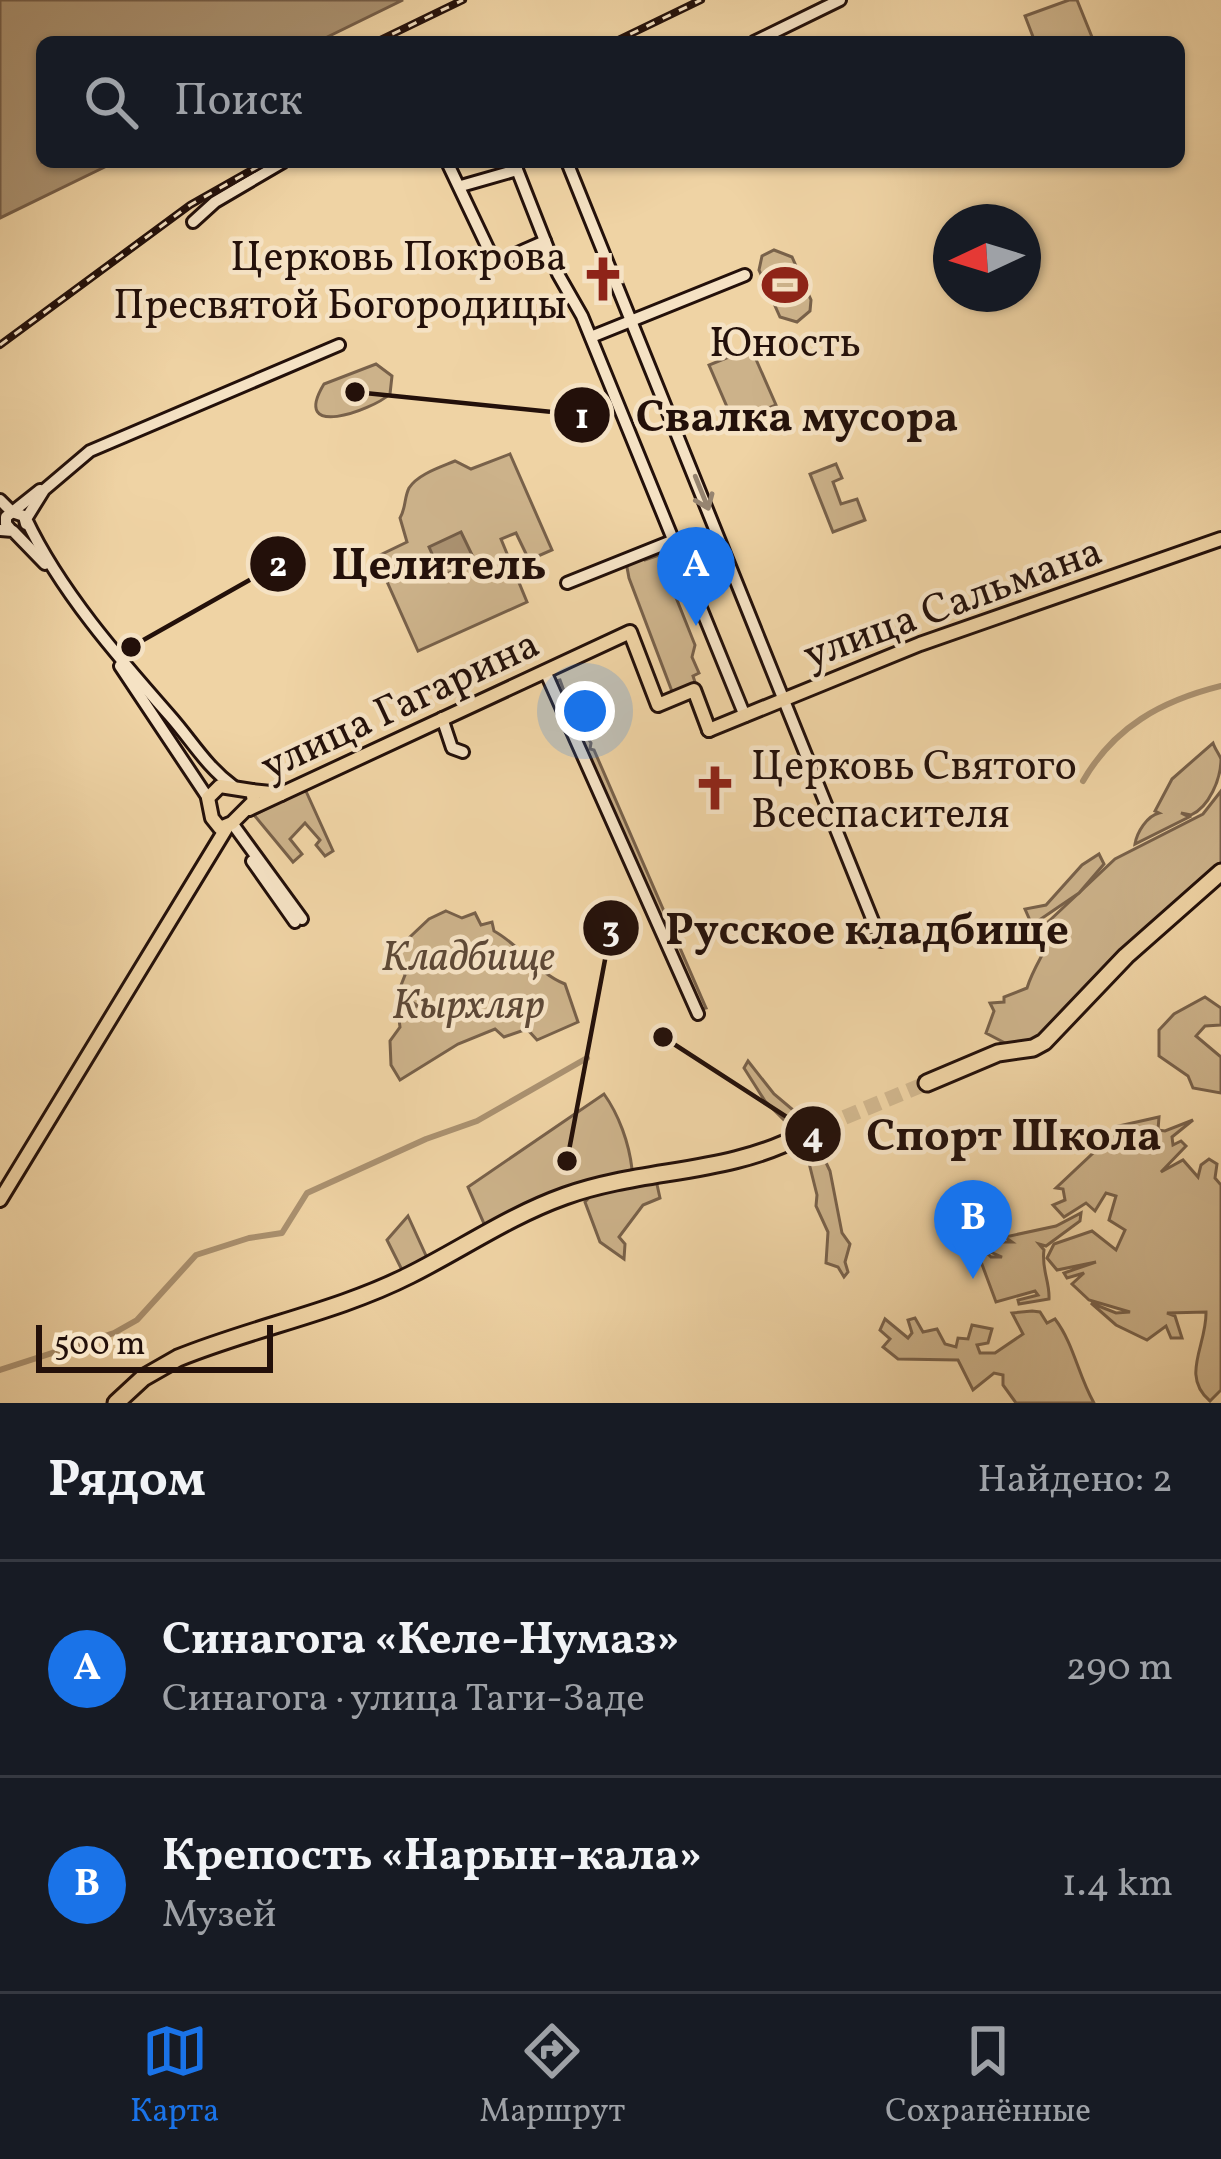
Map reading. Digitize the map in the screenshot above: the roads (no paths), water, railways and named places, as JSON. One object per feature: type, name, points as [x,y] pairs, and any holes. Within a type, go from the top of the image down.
[{"type":"highway","points":[[927,1083],[998,1053],[1044,1042],[1135,947],[1221,872]]},
{"type":"highway","points":[[116,1403],[143,1378],[178,1358],[409,1276],[475,1238],[565,1196],[640,1175],[734,1163],[802,1136]]},
{"type":"main road","name":"улица Сальмана","points":[[709,730],[1063,591],[1221,539]]},
{"type":"main road","name":"улица Гагарина","points":[[253,791],[284,794],[630,632],[659,704],[695,689],[709,730]]},
{"type":"main road","name":"улица Гагарина","points":[[249,809],[630,632],[658,705],[694,690],[709,730]]},
{"type":"main road","points":[[220,786],[253,791],[249,809],[230,825],[216,826],[208,798],[220,786]]},
{"type":"main road","name":"улица Гагарина","points":[[211,855],[212,818]]},
{"type":"main road","name":"улица Гагарина","points":[[0,1200],[230,825]]},
{"type":"street","points":[[766,36],[840,0]]},
{"type":"street","points":[[193,221],[215,202],[273,168]]},
{"type":"street","points":[[450,168],[496,263],[545,241]]},
{"type":"street","points":[[461,186],[510,168]]},
{"type":"street","points":[[517,168],[745,716]]},
{"type":"street","points":[[570,168],[881,941]]},
{"type":"street","points":[[591,338],[745,275]]},
{"type":"street","points":[[5,517],[90,452],[339,344]]},
{"type":"street","points":[[5,517],[23,529],[53,482]]},
{"type":"street","points":[[5,517],[159,713],[233,786]]},
{"type":"street","points":[[26,519],[104,644]]},
{"type":"street","points":[[567,583],[672,541]]},
{"type":"street","points":[[544,670],[698,1014]]},
{"type":"street","points":[[159,713],[208,798]]},
{"type":"street","points":[[442,718],[452,748],[463,752]]},
{"type":"street","points":[[186,760],[195,760],[198,752]]},
{"type":"street","points":[[230,825],[299,921]]},
{"type":"waterway","points":[[1083,781],[1109,745],[1141,719],[1221,686]]},
{"type":"waterway","points":[[0,1370],[114,1333],[137,1320],[196,1255],[282,1233],[307,1193],[477,1121],[587,1058]]},
{"type":"tunnel","points":[[802,1135],[927,1083]]},
{"type":"railway","points":[[388,36],[463,0]]},
{"type":"railway","points":[[626,36],[701,0]]},
{"type":"railway","points":[[0,345],[190,205],[255,168]]},
{"type":"place","name":"Церковь Покрова Пресвятой Богородицы","points":[[603,279]]},
{"type":"place","name":"Юность","points":[[785,285]]},
{"type":"place","name":"Свалка мусора","points":[[355,392]]},
{"type":"place","name":"Синагога «Келе-Нумаз»","points":[[696,626]]},
{"type":"place","name":"Целитель","points":[[131,647]]},
{"type":"place","name":"Церковь Святого Всеспасителя","points":[[715,788]]},
{"type":"place","name":"Спорт Школа","points":[[663,1037]]},
{"type":"place","name":"Русское кладбище","points":[[567,1161]]},
{"type":"place","name":"Крепость «Нарын-кала»","points":[[973,1279]]},
{"type":"park label","name":"Кладбище Кырхляр","points":[[468,979]]}]
